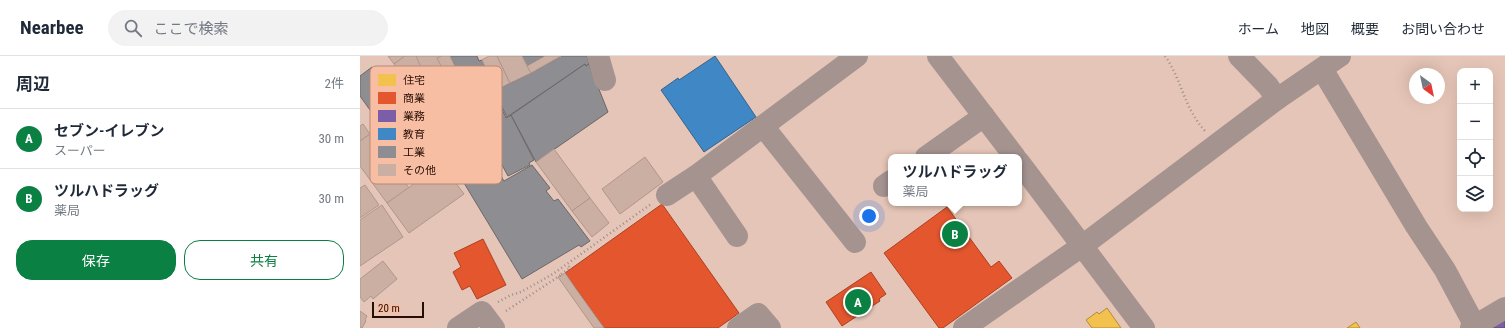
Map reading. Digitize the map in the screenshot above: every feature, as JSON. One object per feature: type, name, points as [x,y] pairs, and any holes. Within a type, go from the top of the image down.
[{"type":"street","points":[[598,56],[605,80]]},
{"type":"street","points":[[667,195],[696,176],[857,56]]},
{"type":"street","points":[[938,56],[1013,154]]},
{"type":"street","points":[[1239,56],[1268,86],[1277,99]]},
{"type":"street","points":[[964,328],[1082,246],[1277,99],[1340,56]]},
{"type":"street","points":[[1322,69],[1416,226],[1445,270],[1474,327],[1505,308]]},
{"type":"street","points":[[930,154],[984,116]]},
{"type":"street","points":[[763,126],[823,191],[855,242]]},
{"type":"street","points":[[1022,166],[1144,328]]},
{"type":"street","points":[[696,176],[737,236]]},
{"type":"street","points":[[738,328],[758,314],[770,328]]},
{"type":"street","points":[[458,328],[494,317]]},
{"type":"path","points":[[1165,56],[1194,118],[1217,144]]},
{"type":"path","points":[[494,317],[510,295],[521,292],[553,274],[660,197],[667,195]]},
{"type":"path","points":[[494,317],[561,275],[570,268],[567,264]]},
{"type":"building: 住宅","points":[[1107,308],[1121,328],[1092,328],[1086,320],[1097,312],[1099,314]]},
{"type":"building: 住宅","points":[[1356,322],[1360,328],[1347,328]]},
{"type":"building: 商業","points":[[662,204],[739,313],[718,328],[604,328],[565,273]]},
{"type":"building: 商業","points":[[947,207],[991,267],[999,261],[1012,278],[943,328],[939,328],[884,253]]},
{"type":"building: 商業","points":[[483,239],[506,285],[477,299],[470,286],[462,290],[453,272],[461,267],[454,253]]},
{"type":"building: 商業","points":[[871,272],[886,294],[879,299],[880,301],[842,326],[826,302]]},
{"type":"building: 業務","points":[[1505,319],[1505,328],[1489,328]]},
{"type":"building: 教育","points":[[715,56],[756,117],[704,152],[661,90]]},
{"type":"building: 工業","points":[[450,56],[477,56],[479,61],[482,60],[485,66],[455,66]]},
{"type":"building: 工業","points":[[522,56],[545,56],[527,66]]},
{"type":"building: 工業","points":[[561,56],[587,56],[589,64],[586,66],[585,64],[507,117],[502,107],[502,87]]},
{"type":"building: 工業","points":[[585,64],[586,66],[589,64],[608,112],[536,162],[511,115]]},
{"type":"building: 工業","points":[[370,68],[370,110],[360,96],[360,76]]},
{"type":"building: 工業","points":[[502,109],[506,118],[511,115],[534,160],[529,163],[530,165],[508,176],[502,165]]},
{"type":"building: 工業","points":[[532,165],[550,188],[546,191],[554,201],[558,199],[590,241],[581,247],[579,245],[522,279],[465,184],[502,184],[502,178],[504,181]]},
{"type":"building: その他","points":[[388,56],[405,56],[394,64]]},
{"type":"building: その他","points":[[405,56],[423,56],[426,66],[395,66],[394,64]]},
{"type":"building: その他","points":[[416,56],[445,56],[449,66],[420,66]]},
{"type":"building: その他","points":[[442,56],[450,56],[455,66],[441,66],[437,58]]},
{"type":"building: その他","points":[[489,56],[497,56],[502,66],[485,66],[482,60]]},
{"type":"building: その他","points":[[497,56],[522,56],[531,73],[510,83]]},
{"type":"building: その他","points":[[545,56],[561,56],[531,73],[527,66]]},
{"type":"building: その他","points":[[502,66],[510,83],[502,87]]},
{"type":"building: その他","points":[[363,124],[370,134],[360,141],[360,126]]},
{"type":"building: その他","points":[[370,134],[370,180],[360,166],[360,141]]},
{"type":"building: その他","points":[[554,149],[590,198],[572,211],[536,162]]},
{"type":"building: その他","points":[[645,157],[663,182],[620,214],[602,189]]},
{"type":"building: その他","points":[[373,184],[406,184],[409,188],[387,203]]},
{"type":"building: その他","points":[[414,184],[457,184],[464,194],[409,233],[387,203]]},
{"type":"building: その他","points":[[365,185],[379,205],[360,218],[360,188]]},
{"type":"building: その他","points":[[590,198],[609,223],[592,237],[572,211]]},
{"type":"building: その他","points":[[382,205],[403,237],[360,266],[360,220]]},
{"type":"building: その他","points":[[383,261],[397,279],[373,299],[371,296],[364,302],[360,297],[360,279]]},
{"type":"building: その他","points":[[565,273],[604,328],[594,328],[558,277]]},
{"type":"building: その他","points":[[360,311],[367,316],[362,328],[360,328]]},
{"type":"place","name":"ツルハドラッグ","points":[[955,234]]},
{"type":"place","name":"セブン-イレブン","points":[[858,302]]}]
